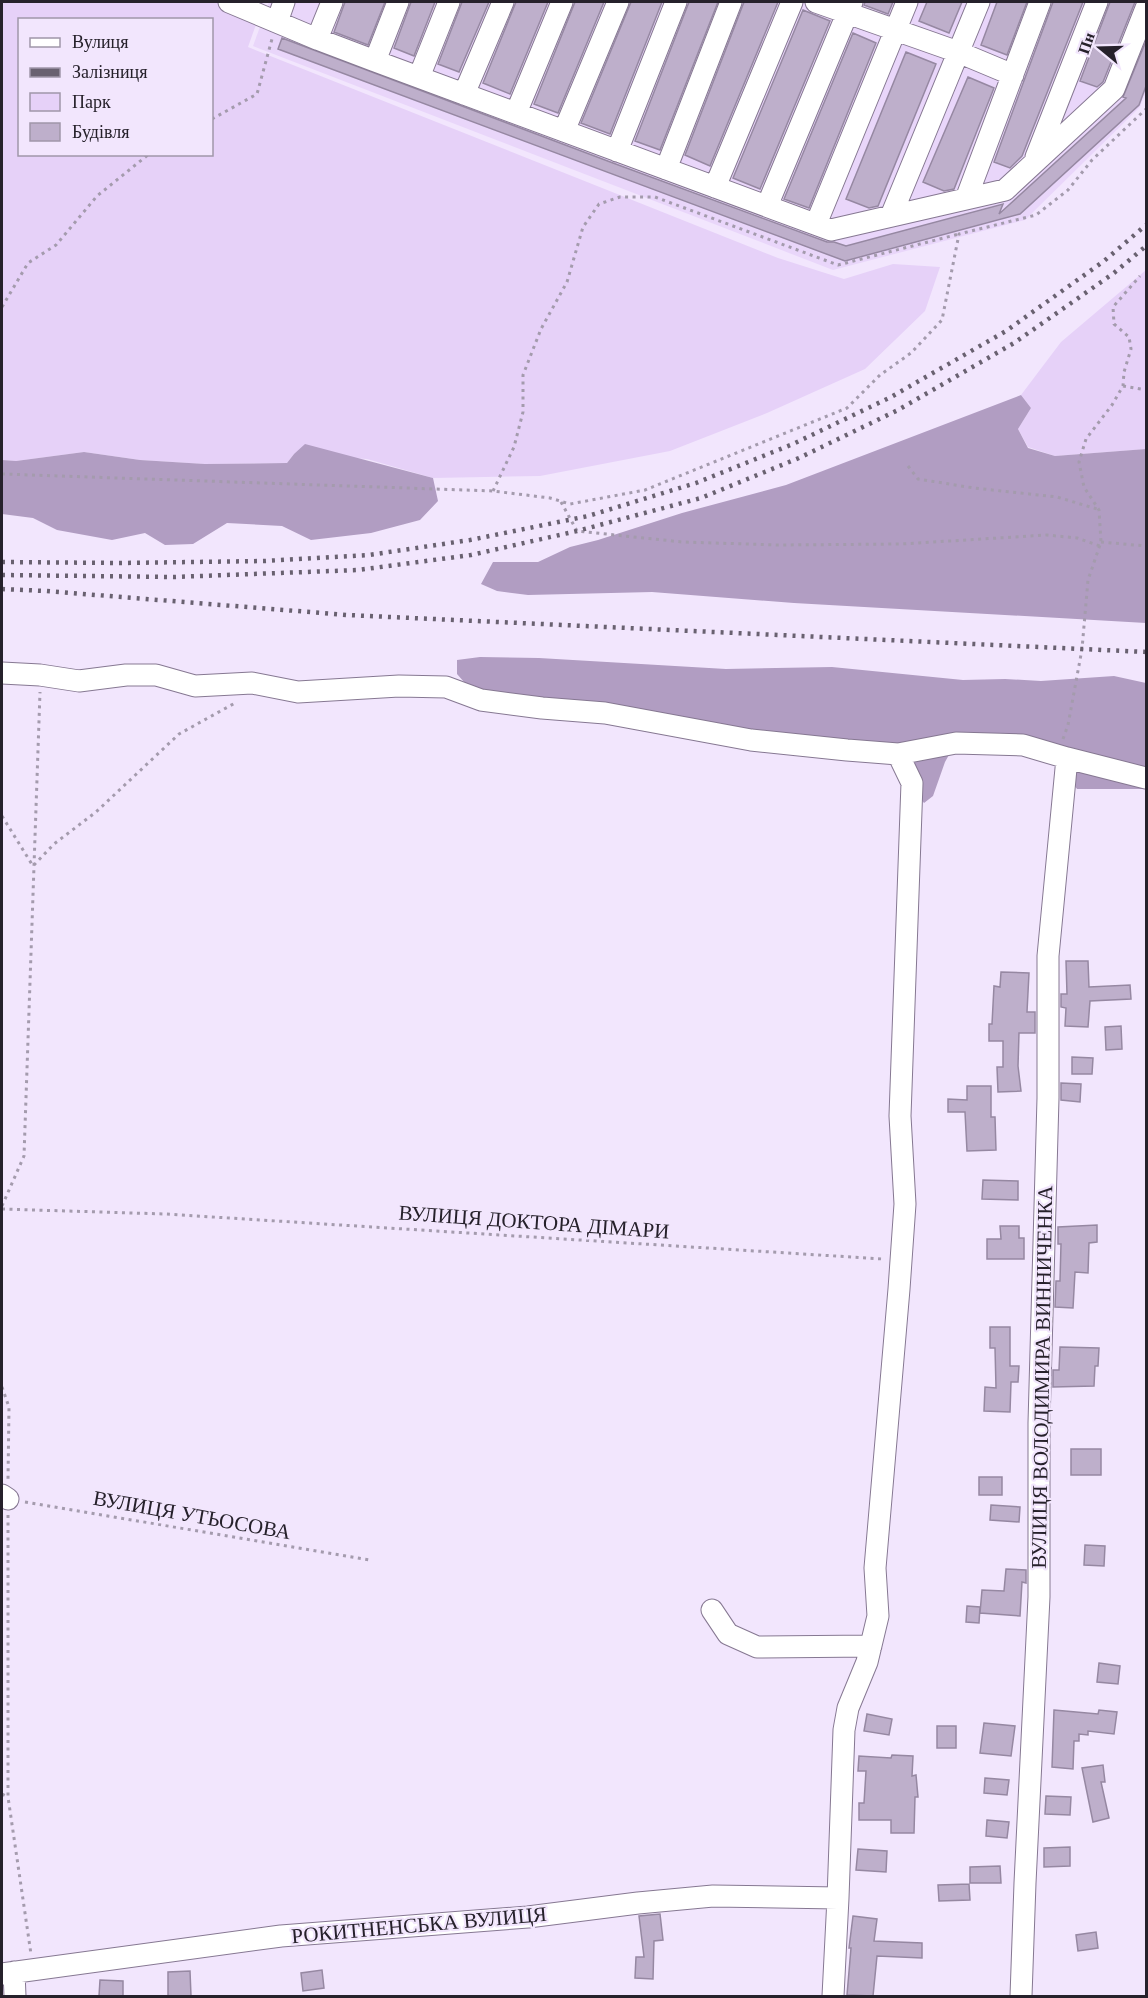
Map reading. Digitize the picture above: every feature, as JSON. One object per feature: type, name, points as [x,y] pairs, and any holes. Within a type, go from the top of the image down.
[{"type":"street","points":[[229,2],[375,61],[831,230],[1005,190],[1114,89],[1146,8]]},
{"type":"street","points":[[277,22],[284,2]]},
{"type":"street","points":[[317,39],[332,2]]},
{"type":"street","points":[[375,61],[398,2]]},
{"type":"street","points":[[419,77],[449,2]]},
{"type":"street","points":[[464,94],[503,2]]},
{"type":"street","points":[[516,113],[562,2]]},
{"type":"street","points":[[564,131],[618,2]]},
{"type":"street","points":[[616,150],[676,2]]},
{"type":"street","points":[[666,169],[731,2]]},
{"type":"street","points":[[715,187],[792,2]]},
{"type":"street","points":[[816,2],[849,7],[895,31],[958,52],[1012,75]]},
{"type":"street","points":[[816,224],[907,2]]},
{"type":"street","points":[[891,216],[979,2]]},
{"type":"street","points":[[966,199],[1040,2]]},
{"type":"street","points":[[1034,163],[1097,2]]},
{"type":"street","points":[[767,206],[849,7]]},
{"type":"street","points":[[2,673],[40,675],[79,681],[126,675],[156,675],[195,686],[252,683],[298,692],[399,686],[446,687],[481,700],[605,713],[751,740],[847,750],[898,754],[956,743],[1023,745],[1146,778]]},
{"type":"street","points":[[833,1996],[844,1730],[848,1708],[867,1662],[878,1616],[875,1568],[905,1204],[900,1116],[912,783],[898,754]]},
{"type":"street","name":"ВУЛИЦЯ ВОЛОДИМИРА ВИННИЧЕНКА","points":[[1021,1996],[1024,1883],[1038,1597],[1039,1423],[1048,1098],[1048,956],[1062,757]]},
{"type":"street","points":[[712,1610],[728,1634],[758,1647],[871,1646]]},
{"type":"street","name":"РОКИТНЕНСЬКА ВУЛИЦЯ","points":[[16,1972],[281,1936],[516,1918],[713,1896],[838,1898]]},
{"type":"street","points":[[15,1996],[16,1972]]},
{"type":"path","points":[[213,118],[257,94],[277,22]]},
{"type":"path","points":[[493,491],[514,447],[523,412],[523,375],[541,329],[567,282],[583,227],[599,204],[620,197],[655,197],[838,265],[1036,214],[1068,190],[1092,160],[1146,109]]},
{"type":"path","points":[[2,307],[28,263],[56,245],[97,196],[147,156]]},
{"type":"path","points":[[2,474],[493,491],[550,498],[570,504],[645,490],[847,408],[880,375],[911,352],[942,320],[959,234]]},
{"type":"path","points":[[1062,757],[1082,650],[1088,580],[1101,544],[1099,510],[1084,487],[1079,462],[1086,439],[1112,405],[1123,386],[1124,372],[1131,350],[1129,338],[1114,324],[1113,307],[1140,276]]},
{"type":"path","points":[[1123,386],[1146,390]]},
{"type":"path","points":[[908,466],[918,479],[1057,497],[1099,510]]},
{"type":"path","points":[[560,501],[577,531],[682,542],[778,545],[901,544],[1047,535],[1077,538],[1101,544],[1146,546]]},
{"type":"path","points":[[2,1208],[24,1156],[40,675]]},
{"type":"path","points":[[33,866],[54,844],[96,812],[179,734],[244,699]]},
{"type":"path","points":[[2,816],[33,866]]},
{"type":"path","name":"ВУЛИЦЯ ДОКТОРА ДІМАРИ","points":[[2,1208],[165,1214],[901,1260]]},
{"type":"path","points":[[2,1387],[9,1407],[5,1497],[8,1797],[16,1972]]},
{"type":"path","name":"ВУЛИЦЯ УТЬОСОВА","points":[[5,1497],[370,1560]]},
{"type":"path","points":[[2,1794],[8,1797]]},
{"type":"shaded area","points":[[269,2],[1146,2],[1146,91],[1140,107],[1025,220],[833,270],[253,46]]},
{"type":"shaded area","points":[[1021,395],[1031,408],[1018,429],[1028,448],[1055,456],[1146,449],[1146,623],[794,603],[652,592],[528,595],[497,591],[481,584],[493,562],[538,562],[570,547],[786,485]]},
{"type":"shaded area","points":[[305,444],[433,478],[438,501],[420,520],[371,533],[311,540],[282,526],[227,523],[193,544],[165,545],[145,533],[112,540],[57,530],[33,518],[2,514],[2,460],[16,461],[84,452],[140,460],[205,464],[287,463]]},
{"type":"shaded area","points":[[480,657],[539,658],[726,669],[832,667],[963,680],[1041,681],[1114,676],[1146,683],[1146,789],[1077,789],[1059,764],[960,735],[945,762],[933,796],[924,803],[878,745],[741,733],[472,691],[457,674],[457,660]]},
{"type":"green space","points":[[2,2],[264,2],[248,47],[778,258],[844,279],[893,264],[940,267],[925,311],[865,369],[767,413],[670,451],[540,476],[433,478],[367,459],[294,454],[287,463],[205,464],[140,460],[84,452],[16,461],[2,460]]},
{"type":"green space","points":[[1146,270],[1146,449],[1055,456],[1028,447],[1018,429],[1031,408],[1021,395],[1061,342]]},
{"type":"building","points":[[345,2],[385,2],[368,45],[334,32]]},
{"type":"building","points":[[411,2],[435,2],[414,56],[394,48]]},
{"type":"building","points":[[462,2],[489,2],[459,72],[438,64]]},
{"type":"building","points":[[516,2],[548,2],[510,94],[483,83]]},
{"type":"building","points":[[575,2],[604,2],[558,113],[534,104]]},
{"type":"building","points":[[631,2],[662,2],[610,134],[581,123]]},
{"type":"building","points":[[689,2],[718,2],[660,150],[635,141]]},
{"type":"building","points":[[744,2],[778,2],[710,166],[685,155]]},
{"type":"building","points":[[865,2],[893,2],[888,14],[864,5]]},
{"type":"building","points":[[927,2],[962,2],[949,33],[919,21]]},
{"type":"building","points":[[997,2],[1027,2],[1007,55],[981,45]]},
{"type":"building","points":[[1053,2],[1083,2],[1022,156],[1010,168],[994,162]]},
{"type":"building","points":[[1110,2],[1135,2],[1103,82],[1097,87],[1080,81]]},
{"type":"building","points":[[803,10],[830,21],[760,189],[733,178]]},
{"type":"building","points":[[853,33],[876,43],[809,208],[784,199]]},
{"type":"building","points":[[282,38],[827,242],[846,246],[1003,204],[999,214],[1126,98],[1123,97],[1146,41],[1146,86],[1139,105],[1020,214],[845,261],[278,49]]},
{"type":"building","points":[[906,52],[936,64],[878,206],[869,208],[846,199]]},
{"type":"building","points":[[968,77],[994,88],[954,189],[944,191],[923,182]]},
{"type":"building","points":[[1066,961],[1088,961],[1089,987],[1130,985],[1131,999],[1090,1001],[1088,1027],[1065,1026],[1066,1008],[1061,1007],[1061,994],[1067,994]]},
{"type":"building","points":[[1001,972],[1029,973],[1027,1012],[1035,1012],[1035,1033],[1019,1033],[1018,1066],[1021,1091],[998,1092],[997,1067],[1003,1067],[1003,1041],[989,1041],[994,986],[1000,987]]},
{"type":"building","points":[[1121,1026],[1122,1049],[1106,1050],[1105,1027]]},
{"type":"building","points":[[1072,1057],[1093,1058],[1092,1074],[1072,1074]]},
{"type":"building","points":[[1061,1083],[1081,1084],[1080,1102],[1061,1100]]},
{"type":"building","points":[[967,1086],[991,1086],[991,1117],[995,1117],[996,1150],[967,1151],[965,1112],[948,1112],[948,1099],[967,1100]]},
{"type":"building","points":[[983,1180],[1018,1181],[1018,1200],[982,1199]]},
{"type":"building","points":[[1097,1225],[1097,1242],[1089,1243],[1088,1273],[1075,1272],[1073,1308],[1055,1307],[1056,1281],[1060,1281],[1061,1244],[1058,1244],[1058,1227]]},
{"type":"building","points":[[1000,1226],[1019,1226],[1019,1238],[1024,1238],[1024,1259],[987,1259],[987,1239],[1001,1239]]},
{"type":"building","points":[[990,1327],[1010,1327],[1010,1366],[1019,1366],[1018,1382],[1011,1382],[1010,1412],[984,1411],[985,1387],[996,1388],[995,1348],[990,1348]]},
{"type":"building","points":[[1060,1347],[1099,1348],[1094,1386],[1053,1387],[1053,1370],[1059,1370]]},
{"type":"building","points":[[1071,1449],[1101,1449],[1101,1475],[1071,1475]]},
{"type":"building","points":[[979,1477],[1002,1477],[1002,1495],[979,1495]]},
{"type":"building","points":[[991,1505],[1020,1507],[1019,1522],[990,1520]]},
{"type":"building","points":[[1085,1545],[1105,1546],[1104,1566],[1084,1565]]},
{"type":"building","points":[[1006,1569],[1026,1570],[1026,1583],[1022,1582],[1020,1616],[980,1613],[982,1590],[1004,1591]]},
{"type":"building","points":[[967,1606],[980,1607],[979,1623],[966,1622]]},
{"type":"building","points":[[1099,1663],[1120,1666],[1118,1684],[1097,1682]]},
{"type":"building","points":[[1054,1710],[1098,1714],[1099,1710],[1117,1712],[1114,1734],[1088,1731],[1088,1735],[1079,1734],[1079,1741],[1074,1741],[1073,1769],[1052,1767]]},
{"type":"building","points":[[867,1714],[892,1719],[889,1735],[864,1731]]},
{"type":"building","points":[[984,1723],[1015,1726],[1011,1756],[980,1753]]},
{"type":"building","points":[[937,1726],[956,1726],[956,1748],[937,1748]]},
{"type":"building","points":[[892,1755],[913,1756],[912,1776],[916,1775],[918,1797],[915,1797],[914,1833],[891,1833],[891,1820],[859,1820],[859,1803],[864,1803],[866,1771],[858,1771],[859,1756],[891,1758]]},
{"type":"building","points":[[1103,1765],[1105,1782],[1101,1782],[1109,1818],[1093,1822],[1082,1768]]},
{"type":"building","points":[[985,1778],[1009,1780],[1007,1795],[984,1793]]},
{"type":"building","points":[[1046,1796],[1071,1797],[1070,1815],[1045,1814]]},
{"type":"building","points":[[987,1820],[1009,1822],[1007,1838],[986,1836]]},
{"type":"building","points":[[1070,1847],[1070,1866],[1044,1867],[1044,1848]]},
{"type":"building","points":[[858,1849],[887,1851],[886,1872],[856,1870]]},
{"type":"building","points":[[1000,1866],[1001,1883],[970,1883],[970,1867]]},
{"type":"building","points":[[969,1884],[970,1900],[939,1901],[938,1885]]},
{"type":"building","points":[[660,1914],[663,1940],[654,1941],[653,1979],[635,1978],[636,1957],[644,1957],[639,1916]]},
{"type":"building","points":[[853,1916],[877,1919],[874,1941],[922,1943],[922,1958],[877,1956],[873,1996],[847,1995]]},
{"type":"building","points":[[1096,1932],[1098,1948],[1078,1951],[1076,1935]]},
{"type":"building","points":[[322,1970],[324,1988],[303,1991],[301,1973]]},
{"type":"building","points":[[190,1971],[191,1996],[168,1996],[168,1972]]},
{"type":"building","points":[[100,1980],[123,1981],[123,1996],[99,1996]]},
{"type":"railway","points":[[2,562],[264,561],[369,555],[470,540],[588,516],[696,483],[793,444],[891,397],[1006,331],[1104,261],[1146,225]]},
{"type":"railway","points":[[2,575],[174,577],[358,570],[471,555],[577,531],[701,498],[799,458],[898,410],[1014,343],[1114,273],[1146,246]]},
{"type":"railway","points":[[2,589],[347,615],[1146,652]]}]
